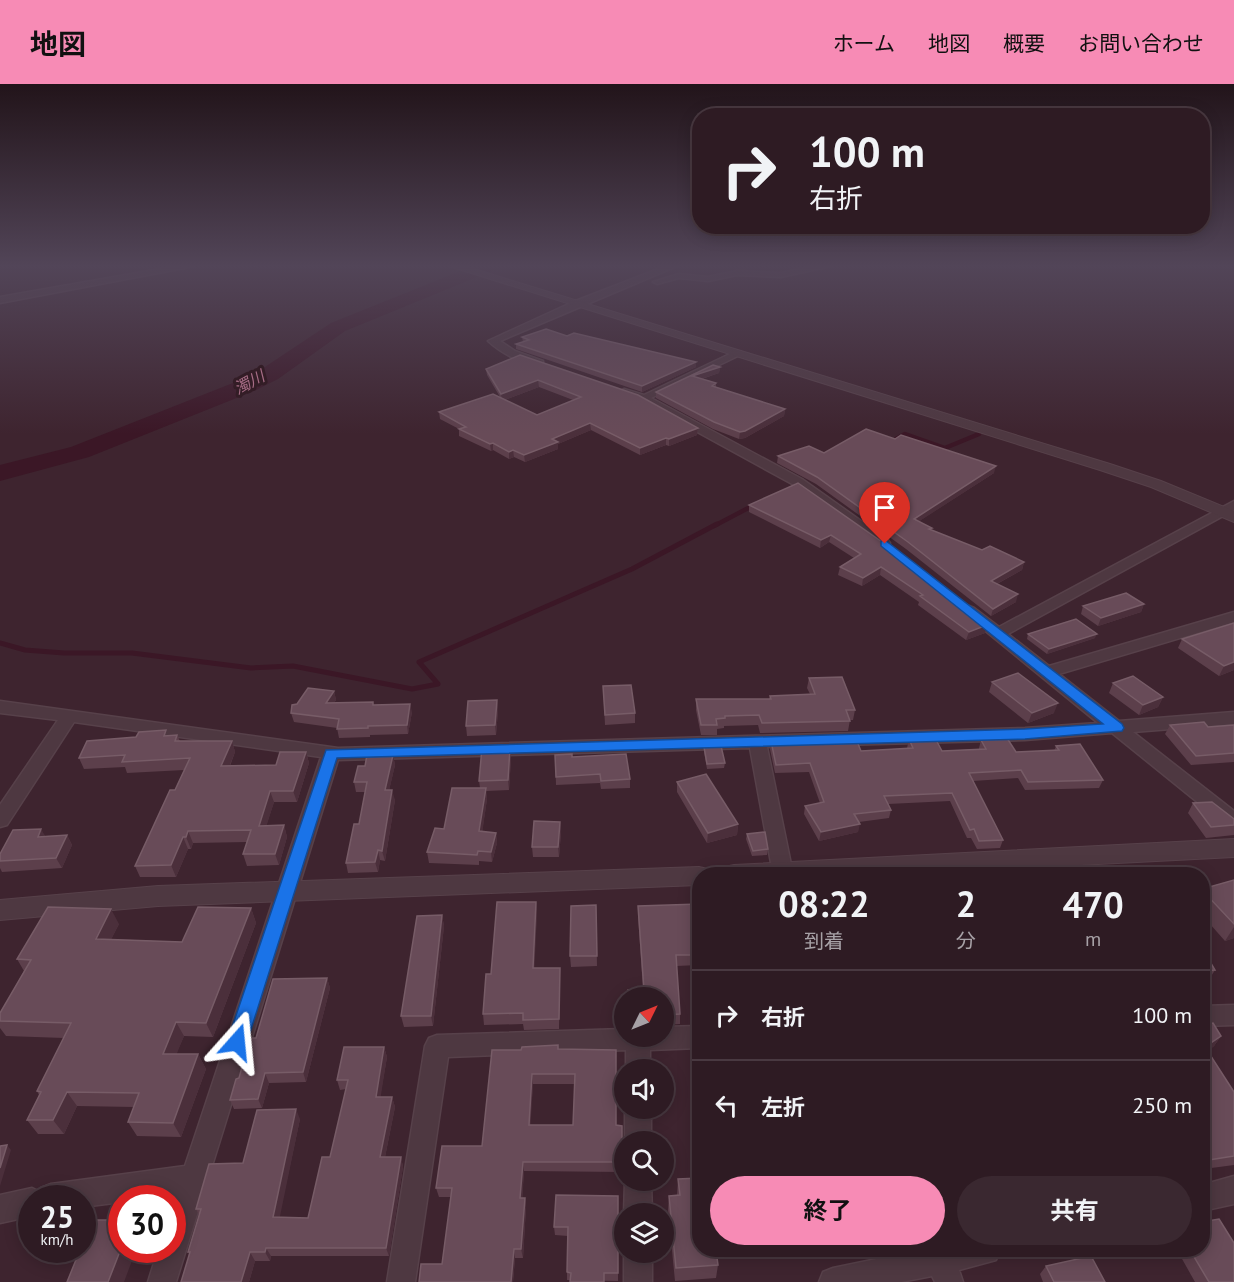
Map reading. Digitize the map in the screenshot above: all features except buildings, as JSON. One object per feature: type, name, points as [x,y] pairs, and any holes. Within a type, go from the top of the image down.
[{"type":"street","points":[[537,322],[493,341],[512,353],[555,368]]},
{"type":"street","points":[[637,322],[1105,467],[1230,511]]},
{"type":"street","points":[[643,398],[739,353]]},
{"type":"street","points":[[609,387],[643,398],[798,482],[891,548]]},
{"type":"street","points":[[998,634],[1230,511]]},
{"type":"street","points":[[962,605],[1234,821]]},
{"type":"street","points":[[1047,672],[1234,616]]},
{"type":"street","points":[[0,707],[331,753],[1025,734],[1234,718]]},
{"type":"street","points":[[0,820],[69,717]]},
{"type":"street","points":[[758,740],[782,867]]},
{"type":"street","points":[[186,1201],[331,753]]},
{"type":"street","points":[[904,867],[1234,848]]},
{"type":"street","points":[[0,910],[158,896],[692,876]]},
{"type":"street","points":[[1210,1016],[1234,1015]]},
{"type":"street","points":[[674,1039],[692,1037]]},
{"type":"street","points":[[401,1282],[437,1046],[614,1042]]},
{"type":"street","points":[[96,1192],[193,1178]]},
{"type":"street","points":[[1210,1196],[1234,1190]]},
{"type":"street","points":[[0,1209],[18,1205]]},
{"type":"street","points":[[832,1282],[945,1271],[972,1257]]},
{"type":"street","points":[[162,1282],[168,1263]]},
{"type":"street","points":[[638,1263],[638,1282]]},
{"type":"waterway","name":"濁川","points":[[0,473],[80,452],[246,386],[270,374],[338,327],[351,322]]},
{"type":"waterway","points":[[896,439],[905,434],[945,448],[979,434]]},
{"type":"waterway","points":[[714,526],[754,505]]},
{"type":"waterway","points":[[0,643],[25,650],[64,653],[132,653],[251,668],[293,666],[412,689],[438,684],[419,662],[632,569],[717,524]]},
{"type":"route","points":[[237,1042],[331,753],[1025,734],[1117,728],[885,544]]}]
